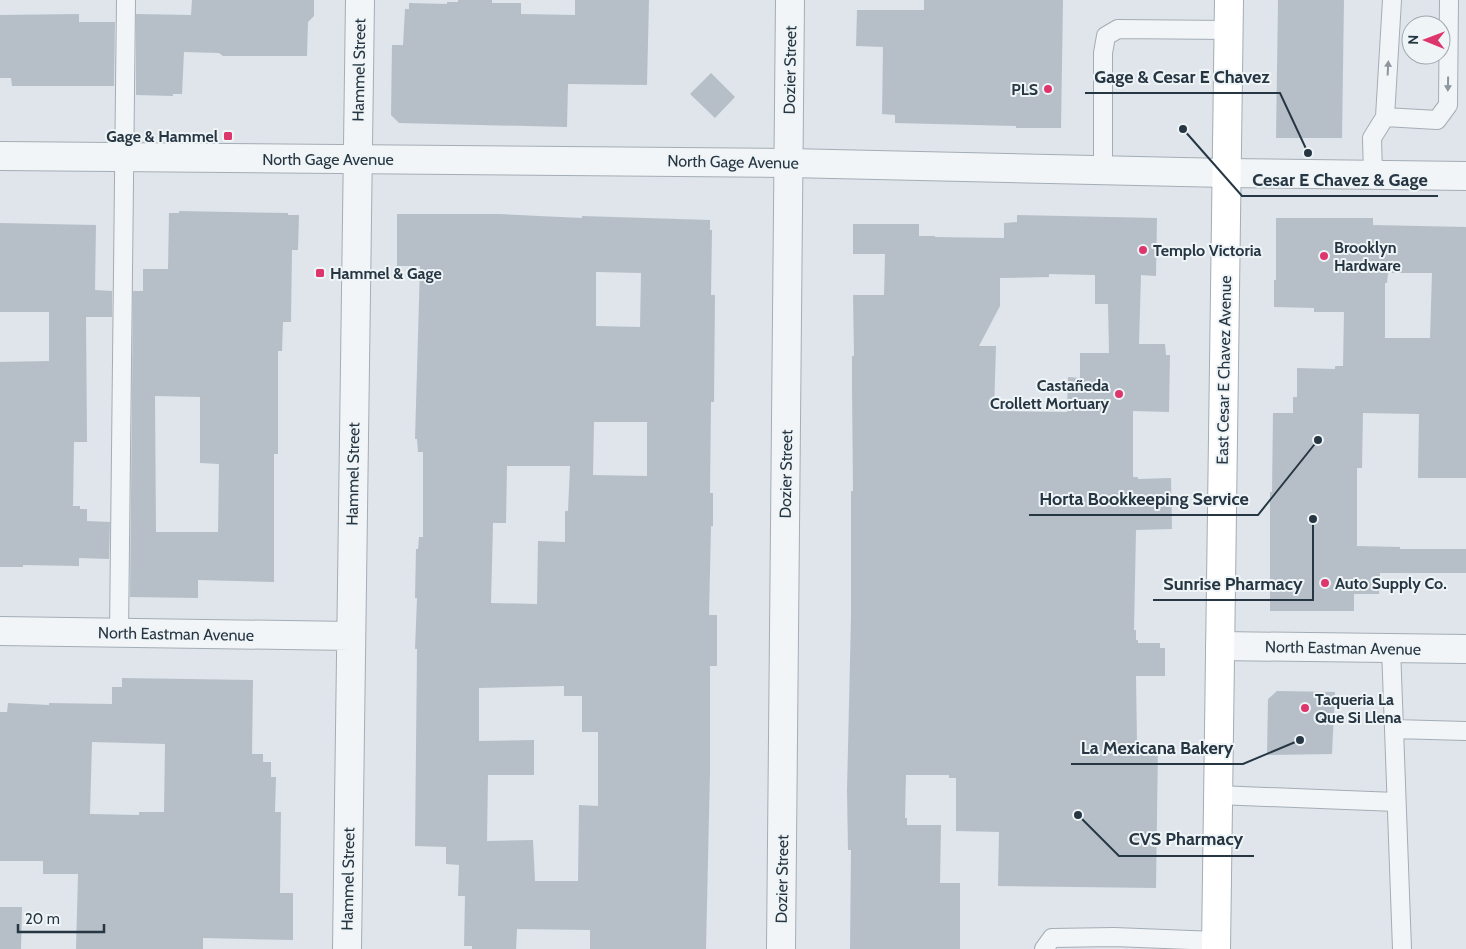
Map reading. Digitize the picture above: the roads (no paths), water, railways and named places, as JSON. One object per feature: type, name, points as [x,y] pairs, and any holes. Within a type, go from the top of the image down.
[{"type":"main road","name":"East Cesar E Chavez Avenue","points":[[1216,945],[1229,0]]},
{"type":"street","name":"Hammel Street","points":[[348,949],[360,0]]},
{"type":"street","name":"Dozier Street","points":[[781,949],[790,0]]},
{"type":"street","name":"North Gage Avenue","points":[[0,156],[789,163],[1226,173],[1466,176]]},
{"type":"street","name":"North Eastman Avenue","points":[[0,631],[351,636]]},
{"type":"street","name":"North Eastman Avenue","points":[[1220,646],[1466,649]]},
{"type":"lane","points":[[119,633],[126,0]]},
{"type":"lane","points":[[1373,174],[1372,138],[1385,117],[1392,0]]},
{"type":"lane","points":[[1385,117],[1437,120],[1448,106],[1450,0]]},
{"type":"lane","points":[[1103,169],[1103,53],[1106,36],[1118,29],[1229,30]]},
{"type":"lane","points":[[1391,648],[1402,949]]},
{"type":"lane","points":[[1394,729],[1466,731]]},
{"type":"lane","points":[[1217,795],[1396,802]]},
{"type":"lane","points":[[1044,949],[1052,938],[1114,943],[1216,945]]},
{"type":"place","name":"PLS","points":[[1048,89]]},
{"type":"place","name":"Cesar E Chavez & Gage","points":[[1183,129]]},
{"type":"place","name":"Gage & Hammel","points":[[228,136]]},
{"type":"place","name":"Gage & Cesar E Chavez","points":[[1308,153]]},
{"type":"place","name":"Templo Victoria","points":[[1143,250]]},
{"type":"place","name":"Brooklyn Hardware","points":[[1324,256]]},
{"type":"place","name":"Hammel & Gage","points":[[320,273]]},
{"type":"place","name":"Castañeda Crollett Mortuary","points":[[1119,394]]},
{"type":"place","name":"Horta Bookkeeping Service","points":[[1318,440]]},
{"type":"place","name":"Sunrise Pharmacy","points":[[1313,519]]},
{"type":"place","name":"Auto Supply Co.","points":[[1325,583]]},
{"type":"place","name":"Taqueria La Que Si Llena","points":[[1305,708]]},
{"type":"place","name":"La Mexicana Bakery","points":[[1300,740]]},
{"type":"place","name":"CVS Pharmacy","points":[[1078,815]]}]
